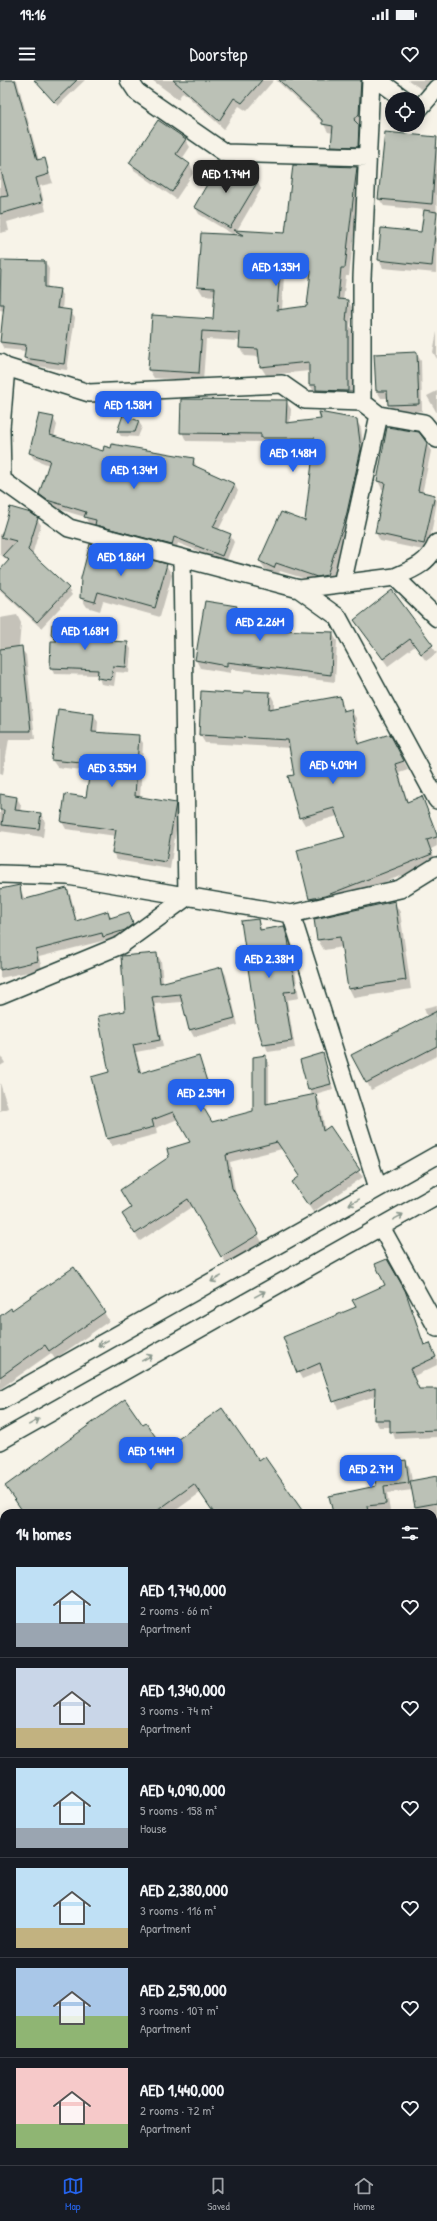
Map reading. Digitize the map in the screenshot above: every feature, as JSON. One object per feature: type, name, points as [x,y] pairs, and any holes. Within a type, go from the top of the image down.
[{"type":"street","points":[[129,80],[137,92],[225,153],[368,157]]},
{"type":"street","points":[[362,402],[362,278],[371,80]]},
{"type":"street","points":[[378,80],[394,92]]},
{"type":"street","points":[[425,102],[437,88]]},
{"type":"street","points":[[437,439],[424,423],[379,415],[362,402],[305,400],[282,384],[89,393],[3,365],[0,443],[1,482],[69,528],[182,560],[299,589],[396,577],[420,567],[433,554],[437,543]]},
{"type":"street","points":[[342,584],[379,415]]},
{"type":"street","points":[[182,560],[187,897]]},
{"type":"street","points":[[396,577],[437,618]]},
{"type":"street","points":[[299,589],[338,617],[437,800]]},
{"type":"street","points":[[0,874],[68,876],[291,914],[400,889],[437,866]]},
{"type":"street","points":[[0,995],[121,945],[187,897]]},
{"type":"street","points":[[291,914],[378,1188]]},
{"type":"street","points":[[0,1401],[437,1155]]},
{"type":"street","points":[[0,1441],[437,1195]]},
{"type":"street","points":[[381,1227],[437,1328]]},
{"type":"building","points":[[0,80],[15,80],[37,160],[45,158],[49,174],[36,178],[42,202],[0,214],[0,197],[8,196],[0,167]]},
{"type":"building","points":[[34,80],[77,80],[54,102]]},
{"type":"building","points":[[173,80],[262,80],[242,103],[234,98],[219,121]]},
{"type":"building","points":[[279,80],[361,80],[359,114],[354,120],[359,125],[358,147],[331,146],[333,126],[322,124],[322,120]]},
{"type":"building","points":[[158,120],[186,139],[176,154],[190,164],[172,192],[129,163]]},
{"type":"building","points":[[385,132],[437,137],[432,204],[378,199]]},
{"type":"building","points":[[220,162],[228,163],[258,181],[230,228],[194,207]]},
{"type":"building","points":[[293,165],[357,167],[345,268],[341,268],[338,299],[348,300],[346,321],[348,321],[348,391],[316,390],[316,385],[309,385],[309,362],[260,367],[258,349],[239,348],[240,333],[202,331],[199,373],[148,370],[152,315],[213,319],[215,288],[197,287],[201,233],[243,235],[234,230],[285,233]],"holes":[[[280,267],[311,271],[307,306],[277,310]]]},
{"type":"building","points":[[424,210],[437,212],[432,266],[378,260],[381,228],[421,232]]},
{"type":"building","points":[[1,260],[45,261],[45,287],[60,289],[57,308],[71,310],[64,364],[24,358],[26,345],[0,342],[4,304],[0,304]]},
{"type":"building","points":[[417,352],[419,404],[388,405],[387,391],[376,391],[374,354]]},
{"type":"building","points":[[181,399],[287,400],[286,423],[321,419],[319,412],[357,419],[361,449],[346,517],[327,575],[317,577],[276,563],[274,568],[259,561],[281,512],[305,521],[315,438],[261,438],[261,434],[180,433]]},
{"type":"building","points":[[39,414],[54,417],[50,435],[103,451],[104,446],[111,448],[112,444],[194,458],[193,465],[235,484],[213,527],[231,534],[222,556],[174,537],[172,545],[95,525],[96,520],[84,517],[86,512],[47,500],[39,494],[50,460],[29,453]]},
{"type":"building","points":[[123,415],[139,421],[135,432],[117,432]]},
{"type":"building","points":[[387,427],[419,432],[427,443],[418,491],[435,495],[424,544],[375,533],[385,483],[377,481]]},
{"type":"building","points":[[10,507],[31,513],[38,518],[28,550],[69,588],[37,622],[0,588],[0,570],[9,560],[3,555],[16,541],[1,537]]},
{"type":"building","points":[[90,544],[167,564],[155,608],[98,592],[95,602],[80,598],[81,578]]},
{"type":"building","points":[[392,590],[433,645],[421,654],[410,639],[383,659],[354,620]]},
{"type":"building","points":[[205,601],[237,606],[236,609],[277,614],[275,630],[333,632],[331,675],[227,662],[227,666],[195,660]]},
{"type":"building","points":[[52,624],[90,626],[89,640],[128,642],[126,667],[113,666],[111,680],[97,678],[98,670],[50,668],[51,641],[57,641],[51,635]]},
{"type":"building","points":[[22,646],[31,731],[0,731],[0,649]]},
{"type":"building","points":[[201,691],[244,694],[244,691],[270,692],[269,709],[340,696],[343,711],[351,709],[358,744],[390,734],[404,761],[395,764],[407,802],[422,796],[437,835],[437,837],[427,840],[432,854],[325,896],[309,899],[297,850],[345,837],[334,808],[299,818],[288,776],[294,775],[288,740],[199,735]]},
{"type":"building","points":[[58,709],[94,714],[92,732],[139,735],[135,796],[176,803],[166,862],[112,853],[116,830],[61,822],[65,794],[86,797],[91,764],[51,760]]},
{"type":"building","points":[[0,794],[17,797],[15,810],[41,813],[39,829],[2,825],[4,810],[0,810]]},
{"type":"building","points":[[20,885],[22,900],[67,888],[76,921],[108,911],[110,918],[129,912],[133,924],[125,930],[103,937],[102,933],[36,950],[38,961],[0,970],[0,889]]},
{"type":"building","points":[[395,901],[406,980],[348,989],[340,937],[317,940],[314,919]]},
{"type":"building","points":[[258,919],[260,930],[284,926],[288,939],[296,991],[284,992],[292,1041],[263,1045],[256,1022],[241,921]]},
{"type":"building","points":[[157,953],[160,983],[222,967],[235,1018],[189,1030],[180,994],[152,997],[160,1040],[133,1045],[140,1073],[199,1056],[208,1085],[193,1090],[212,1122],[253,1111],[253,1057],[266,1055],[266,1104],[316,1094],[323,1131],[330,1126],[360,1170],[308,1205],[292,1182],[300,1176],[277,1142],[226,1155],[232,1188],[259,1234],[221,1257],[188,1199],[135,1234],[122,1214],[131,1208],[120,1190],[169,1157],[167,1149],[190,1142],[173,1112],[152,1120],[154,1127],[107,1139],[91,1077],[109,1072],[98,1016],[125,1011],[121,956]]},
{"type":"building","points":[[437,1011],[437,1046],[366,1083],[351,1055]]},
{"type":"building","points":[[323,1053],[331,1084],[308,1090],[300,1060]]},
{"type":"building","points":[[387,1259],[405,1290],[424,1345],[430,1343],[436,1357],[410,1369],[419,1389],[437,1389],[437,1430],[390,1432],[390,1420],[374,1420],[375,1388],[333,1402],[320,1363],[297,1373],[283,1337],[356,1307],[352,1300],[385,1285],[375,1264]]},
{"type":"building","points":[[74,1267],[105,1312],[49,1351],[45,1345],[0,1377],[0,1316],[11,1308],[12,1310]]},
{"type":"building","points":[[125,1399],[143,1425],[146,1423],[164,1449],[222,1408],[259,1461],[265,1457],[301,1509],[211,1509],[194,1484],[160,1509],[21,1509],[5,1486]]},
{"type":"building","points":[[406,1460],[409,1483],[384,1486],[386,1504],[367,1506],[367,1509],[332,1509],[329,1496],[376,1486],[373,1465]]},
{"type":"building","points":[[437,1476],[437,1503],[415,1507],[410,1481]]}]
